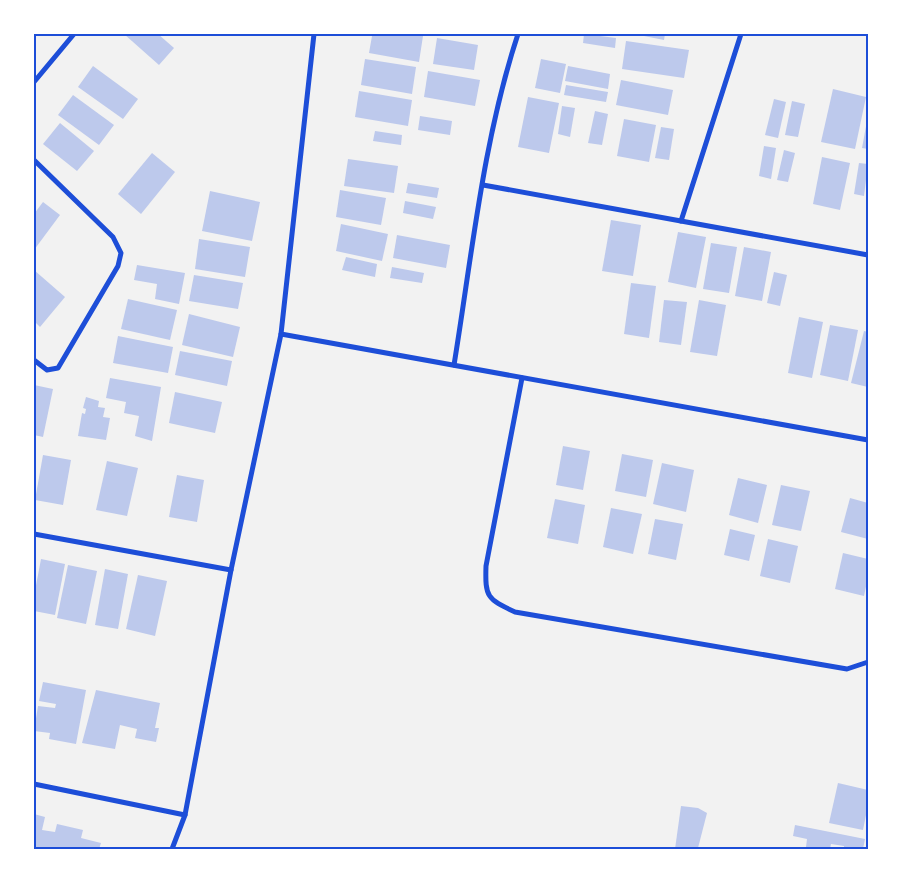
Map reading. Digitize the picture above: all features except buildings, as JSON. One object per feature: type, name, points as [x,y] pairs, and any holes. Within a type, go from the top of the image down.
[{"type":"street","points":[[34,82],[74,34]]},
{"type":"street","points":[[172,849],[185,815],[230,570],[281,334],[314,34]]},
{"type":"street","points":[[454,365],[483,185],[507,69],[518,34]]},
{"type":"street","points":[[681,221],[741,34]]},
{"type":"street","points":[[34,160],[113,237],[121,253],[118,266],[58,368],[47,370],[34,360]]},
{"type":"street","points":[[483,185],[868,255]]},
{"type":"street","points":[[281,334],[868,440]]},
{"type":"street","points":[[522,378],[486,566],[485,587],[493,602],[515,612],[846,669],[868,662]]},
{"type":"street","points":[[34,534],[230,570]]},
{"type":"street","points":[[34,784],[185,815]]}]
